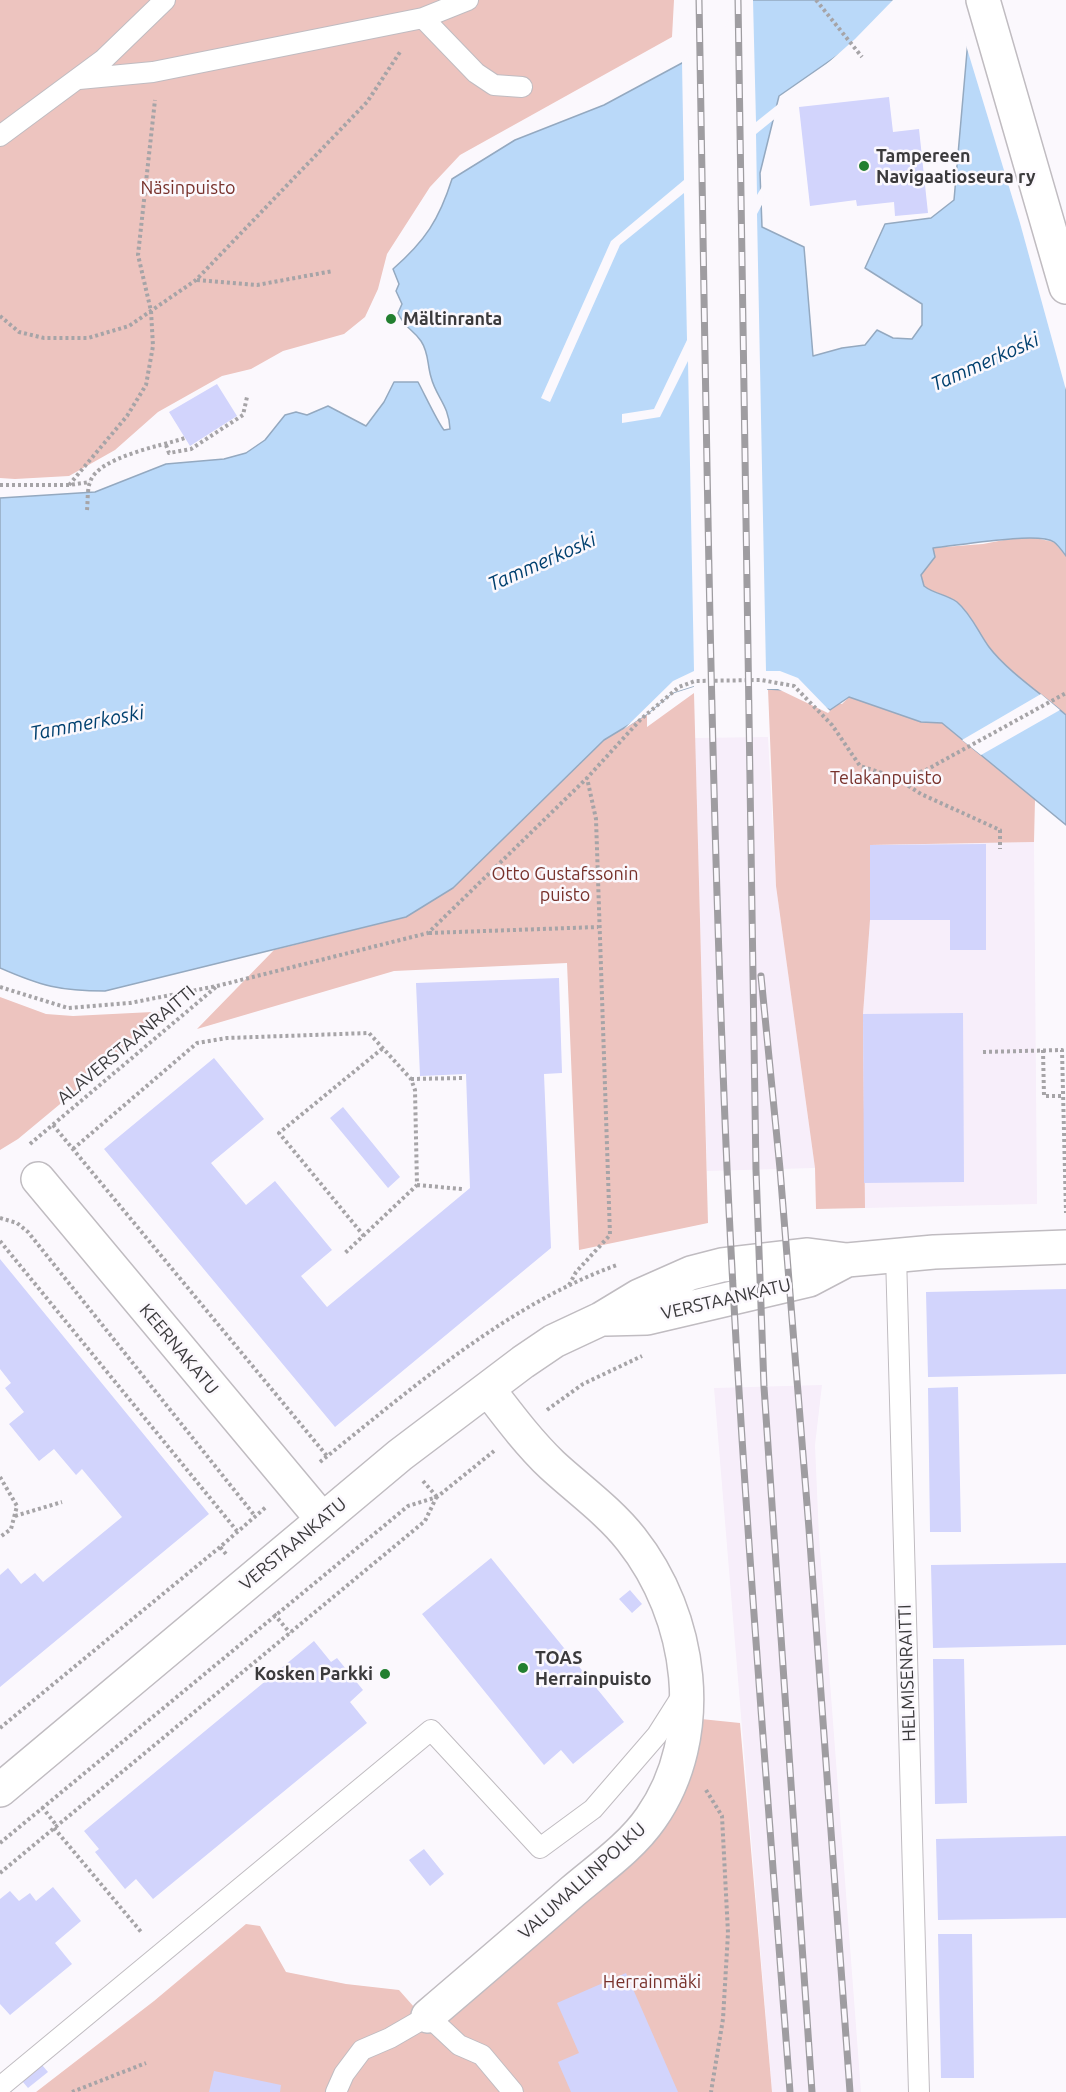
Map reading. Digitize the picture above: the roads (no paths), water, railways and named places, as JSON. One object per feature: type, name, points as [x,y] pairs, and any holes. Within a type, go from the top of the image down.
[{"type":"street","points":[[982,0],[1066,287]]},
{"type":"street","name":"KEERNAKATU","points":[[38,1179],[322,1519]]},
{"type":"street","name":"VERSTAANKATU","points":[[0,1790],[400,1455],[554,1341],[601,1319],[647,1318],[809,1280],[847,1260],[896,1255],[1066,1247]]},
{"type":"street","name":"VALUMALLINPOLKU","points":[[428,2016],[631,1841],[660,1804],[676,1771],[681,1754],[686,1689],[678,1630],[664,1592],[649,1565],[622,1529],[519,1430],[488,1389]]},
{"type":"lane","points":[[0,136],[104,59],[165,0]]},
{"type":"lane","points":[[79,79],[153,72],[423,18],[468,0]]},
{"type":"lane","points":[[423,18],[476,73],[494,85],[522,87]]},
{"type":"lane","name":"HELMISENRAITTI","points":[[896,1255],[919,2092]]},
{"type":"lane","points":[[0,2087],[431,1730],[540,1848],[593,1809],[657,1735],[686,1689]]},
{"type":"lane","points":[[336,2092],[344,2074],[362,2050],[390,2038],[428,2016],[459,2045],[482,2055],[513,2092]]},
{"type":"water","name":"Tammerkoski","points":[[742,0],[899,0],[874,30],[779,96],[760,173],[762,227],[804,247],[813,356],[842,348],[865,345],[877,330],[893,338],[912,339],[922,325],[922,304],[865,268],[885,224],[931,218],[954,200],[968,40],[1066,0],[1066,556],[1054,542],[1032,538],[933,548],[935,557],[921,575],[924,586],[953,599],[962,607],[989,647],[1005,665],[1066,715],[1066,825],[942,723],[921,722],[849,697],[830,710],[785,690],[697,685],[672,693],[647,714],[604,740],[453,888],[406,917],[105,991],[51,986],[0,968],[0,498],[95,492],[166,464],[224,459],[246,453],[265,440],[285,415],[296,412],[307,415],[328,406],[366,426],[384,402],[394,382],[418,382],[441,426],[444,430],[450,429],[445,407],[433,384],[424,345],[398,313],[402,304],[396,291],[399,284],[393,269],[414,249],[430,229],[452,179],[515,140],[604,105],[721,42]]},
{"type":"railway","points":[[699,0],[706,438],[727,1168],[747,1514],[790,2092]]},
{"type":"railway","points":[[738,0],[756,1170],[764,1387],[812,2092]]},
{"type":"railway","points":[[761,976],[780,1169],[809,1529],[850,2092]]},
{"type":"place","name":"Tampereen Navigaatioseura ry","points":[[864,166]]},
{"type":"place","name":"Mältinranta","points":[[391,319]]},
{"type":"place","name":"TOAS Herrainpuisto","points":[[523,1668]]},
{"type":"place","name":"Kosken Parkki","points":[[385,1674]]},
{"type":"park label","name":"Näsinpuisto","points":[[188,188]]},
{"type":"park label","name":"Telakanpuisto","points":[[886,778]]},
{"type":"park label","name":"Otto Gustafssonin puisto","points":[[565,884]]},
{"type":"park label","name":"Herrainmäki","points":[[652,1982]]}]
